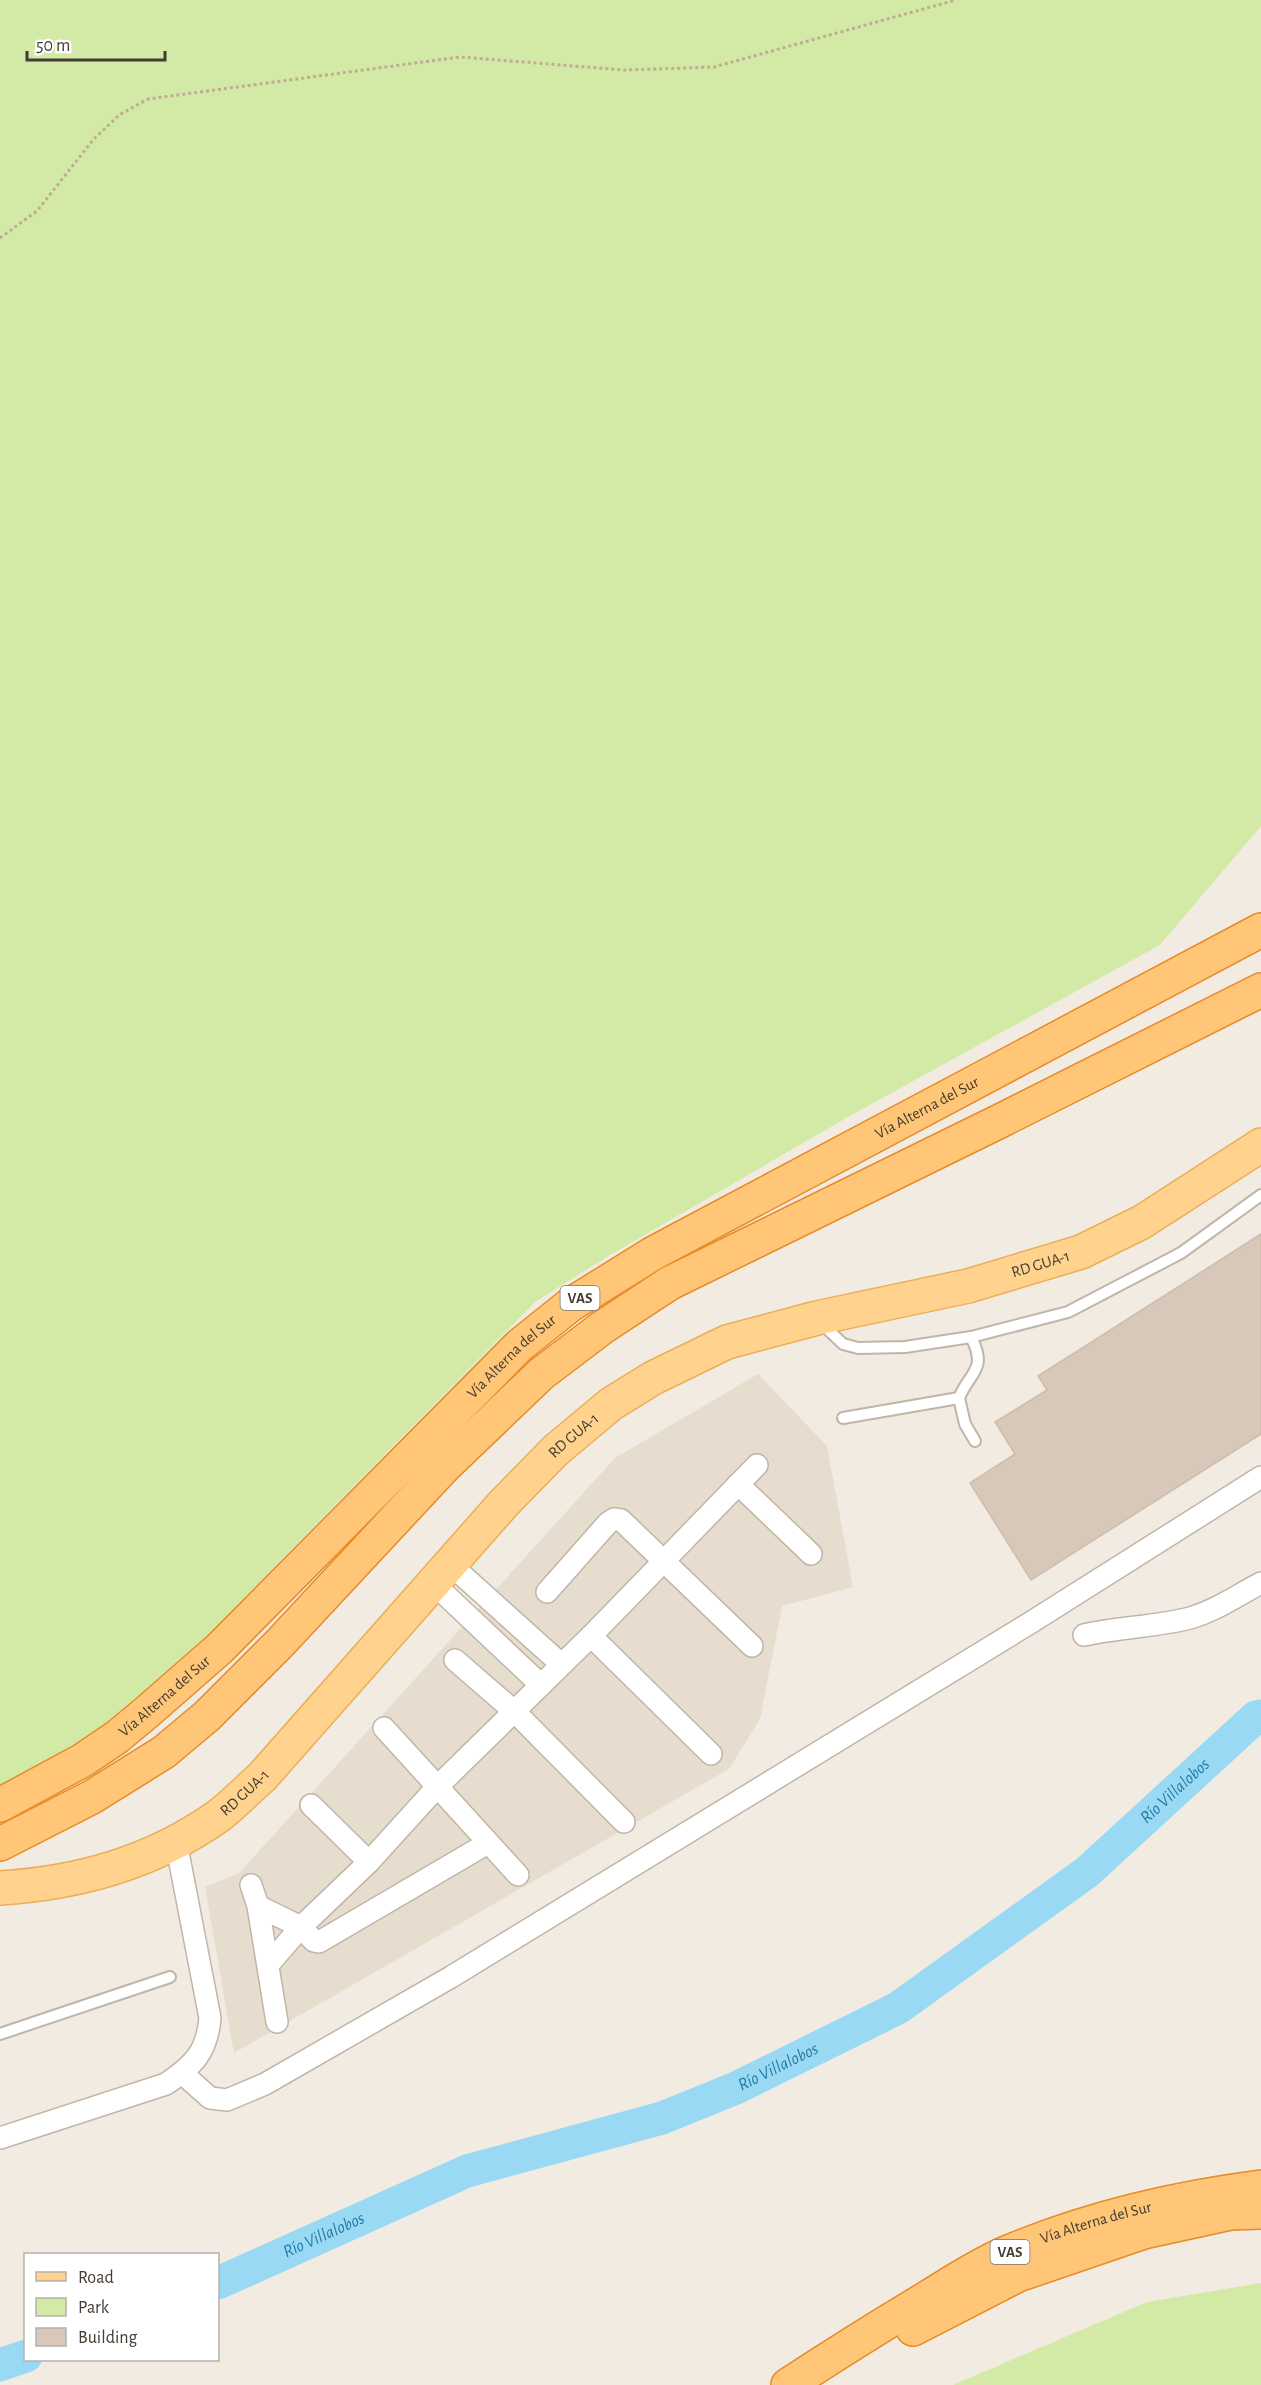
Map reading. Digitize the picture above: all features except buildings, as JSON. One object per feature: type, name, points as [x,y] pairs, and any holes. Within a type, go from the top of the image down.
[{"type":"highway","name":"Vía Alterna del Sur","points":[[0,1805],[83,1760],[117,1737],[180,1684],[299,1569],[487,1375],[570,1305],[652,1254],[1261,930]]},
{"type":"highway","name":"Vía Alterna del Sur","points":[[0,1844],[92,1797],[164,1752],[207,1716],[279,1644],[444,1467],[541,1374],[603,1327],[670,1283],[1000,1122],[1261,990]]},
{"type":"highway","name":"Vía Alterna del Sur","points":[[788,2385],[920,2302],[1006,2253],[1148,2207],[1208,2194],[1261,2187]]},
{"type":"highway","name":"Vía Alterna del Sur","points":[[826,2385],[902,2336],[1018,2274],[1144,2232],[1231,2213],[1261,2212]]},
{"type":"main road","name":"RD GUA-1","points":[[0,1888],[34,1886],[81,1878],[150,1856],[218,1816],[262,1777],[504,1503],[556,1450],[611,1404],[653,1377],[727,1342],[817,1318],[968,1286],[1081,1252],[1142,1222],[1261,1145]]},
{"type":"street","points":[[267,1965],[301,1927],[369,1862],[437,1787],[591,1636],[757,1465]]},
{"type":"street","points":[[182,2073],[210,2098],[226,2100],[265,2084],[461,1970],[1020,1629],[1261,1478]]},
{"type":"street","points":[[738,1484],[811,1554]]},
{"type":"street","points":[[547,1592],[608,1523],[615,1519],[621,1520],[752,1646]]},
{"type":"street","points":[[442,1575],[561,1664]]},
{"type":"street","points":[[442,1575],[541,1685]]},
{"type":"street","points":[[1084,1635],[1203,1614],[1261,1583]]},
{"type":"street","points":[[591,1636],[711,1754]]},
{"type":"street","points":[[455,1660],[515,1712],[624,1822]]},
{"type":"street","points":[[384,1728],[519,1875]]},
{"type":"street","points":[[311,1804],[369,1862]]},
{"type":"street","points":[[0,2138],[166,2084],[182,2073],[201,2054],[209,2035],[210,2018],[176,1842]]},
{"type":"street","points":[[258,1906],[301,1927],[319,1942],[488,1843]]},
{"type":"street","points":[[251,1885],[258,1906],[277,2022]]},
{"type":"lane","points":[[817,1318],[843,1344],[858,1348],[905,1347],[971,1337],[1068,1312],[1181,1253],[1261,1195]]},
{"type":"lane","points":[[971,1337],[978,1350],[978,1360],[976,1370],[959,1398],[965,1424],[975,1441]]},
{"type":"lane","points":[[843,1418],[959,1398]]},
{"type":"lane","points":[[0,2034],[170,1977]]},
{"type":"path","points":[[0,238],[36,211],[93,140],[119,115],[148,99],[460,57],[624,70],[714,67],[956,0]]},
{"type":"shaded area","points":[[758,1374],[827,1446],[853,1587],[782,1606],[760,1719],[729,1769],[234,2053],[205,1887],[239,1873],[615,1458]]},
{"type":"green space","points":[[0,0],[1261,0],[1261,826],[1160,945],[848,1117],[610,1255],[535,1302],[204,1638],[108,1724],[0,1786]]},
{"type":"green space","points":[[1261,2283],[1261,2385],[953,2385],[1147,2302]]},
{"type":"waterway","name":"Río Villalobos","points":[[219,2283],[467,2171],[662,2118],[736,2088],[898,2008],[1087,1872],[1256,1717],[1261,1716]]},
{"type":"waterway","name":"Río Villalobos","points":[[0,2365],[24,2357]]}]
